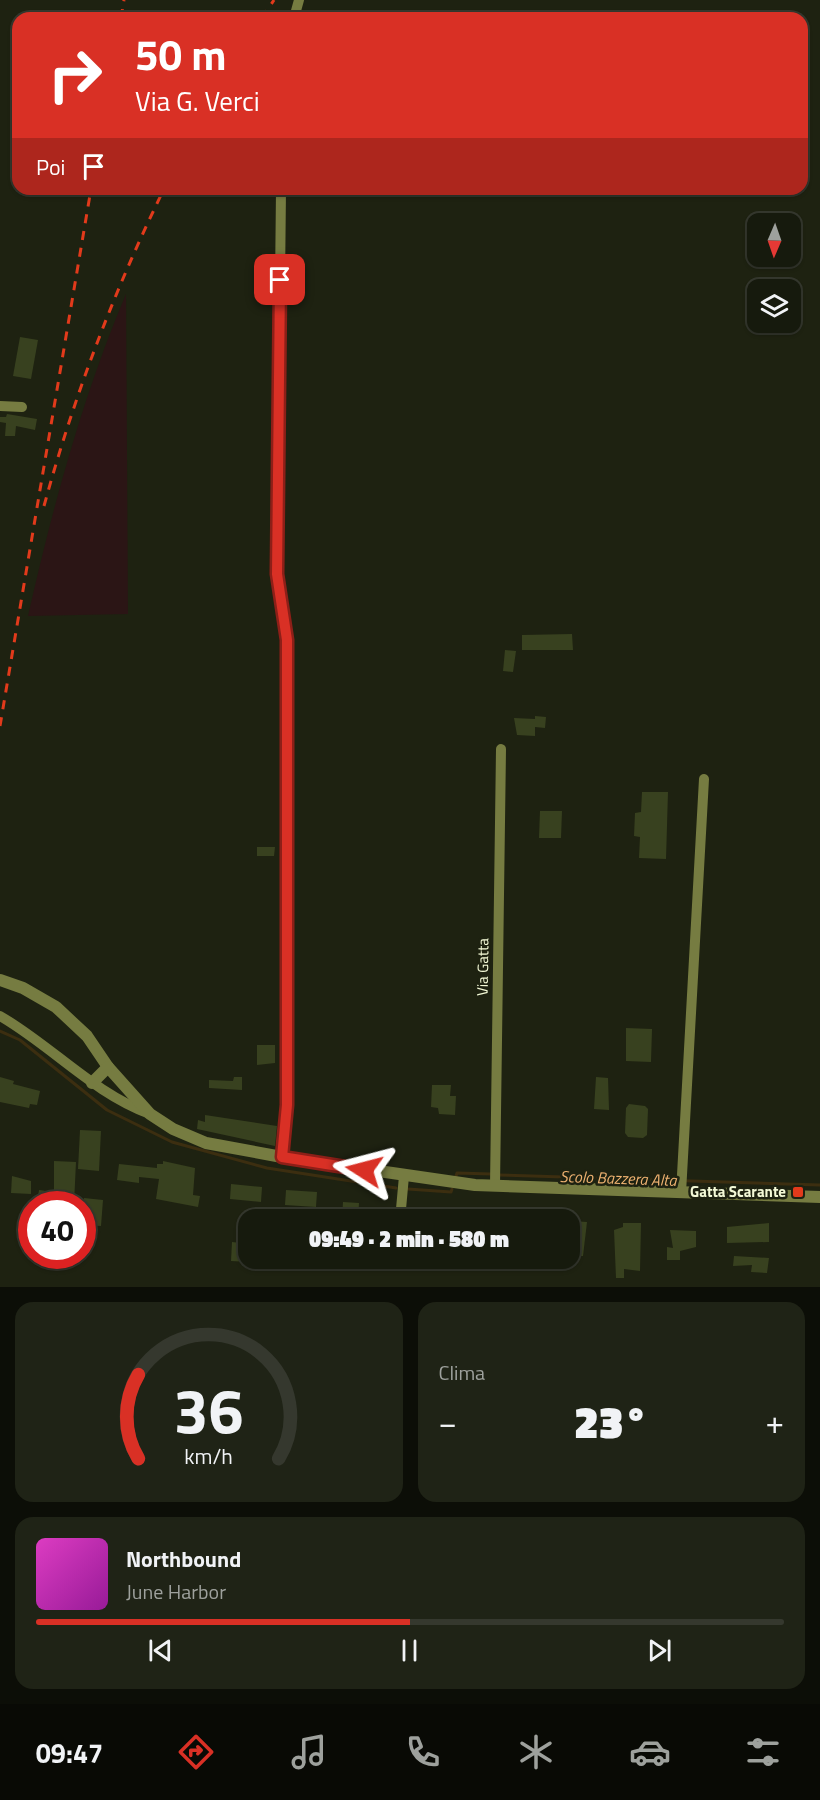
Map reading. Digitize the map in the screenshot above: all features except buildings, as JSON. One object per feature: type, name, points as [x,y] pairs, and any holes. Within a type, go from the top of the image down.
[{"type":"street","points":[[281,195],[277,574],[287,640],[287,1105],[282,1157]]},
{"type":"street","points":[[0,406],[22,407]]},
{"type":"street","name":"Via Gatta","points":[[495,1179],[501,749]]},
{"type":"street","points":[[681,1185],[704,779]]},
{"type":"street","points":[[0,980],[23,988],[56,1007],[87,1036],[108,1067],[150,1114]]},
{"type":"street","points":[[0,1016],[92,1083],[128,1106],[150,1114],[173,1129],[206,1143],[404,1176],[681,1185],[820,1197]]},
{"type":"street","points":[[92,1083],[108,1067]]},
{"type":"street","points":[[401,1209],[404,1176]]},
{"type":"shaded area","points":[[126,294],[128,614],[28,616],[82,413]]},
{"type":"waterway","name":"Scolo Bazzera Alta","points":[[0,1031],[20,1040],[107,1110],[172,1142],[267,1168],[396,1188]]},
{"type":"waterway","name":"Scolo Bazzera Alta","points":[[455,1179],[457,1173],[491,1174]]},
{"type":"waterway","name":"Scolo Bazzera Alta","points":[[498,1175],[820,1185]]},
{"type":"waterway","name":"Scolo Bazzera Alta","points":[[408,1189],[451,1192],[452,1189]]},
{"type":"railway","points":[[122,12],[124,0]]},
{"type":"railway","points":[[266,12],[274,0]]},
{"type":"railway","points":[[0,726],[90,195]]},
{"type":"railway","points":[[44,506],[68,424],[97,344],[128,266],[161,195]]},
{"type":"place","name":"Gatta Scarante","points":[[798,1192]]},
{"type":"route","points":[[280,280],[277,574],[287,640],[287,1105],[282,1157],[364,1170]]}]
